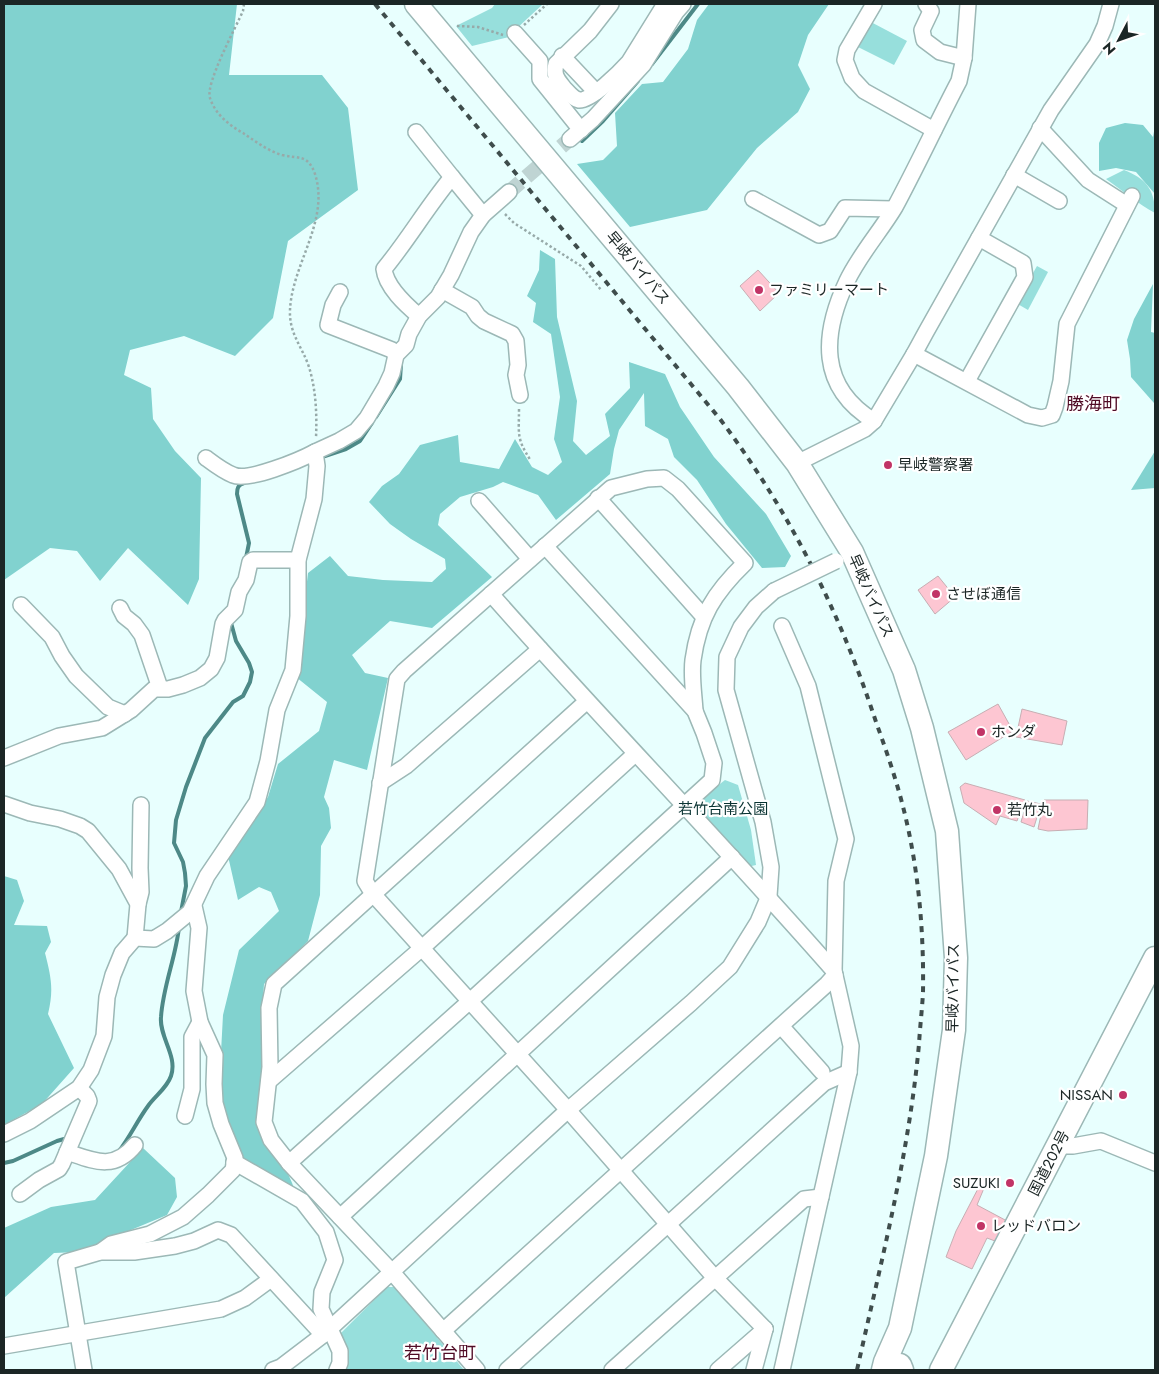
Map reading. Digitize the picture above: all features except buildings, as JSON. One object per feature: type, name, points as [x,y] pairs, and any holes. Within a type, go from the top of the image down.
[{"type":"highway","name":"早岐バイパス","points":[[416,4],[738,387],[797,463],[904,670],[922,728],[947,831],[956,958],[954,1030],[936,1156],[900,1328],[902,1353],[896,1369]]},
{"type":"highway","name":"国道202号","points":[[943,1369],[1155,958]]},
{"type":"street","points":[[611,4],[590,31],[562,56],[556,64],[555,75],[570,95],[580,100],[589,98],[629,62],[666,4]]},
{"type":"street","points":[[515,33],[540,61],[540,79],[575,134],[593,119],[643,65],[683,4]]},
{"type":"street","points":[[874,4],[847,50],[845,60],[852,78],[864,90],[934,130]]},
{"type":"street","points":[[926,4],[931,11],[922,30],[924,40],[940,52],[964,58]]},
{"type":"street","points":[[874,421],[866,416],[837,384],[832,371],[829,353],[830,334],[837,306],[848,280],[893,209],[959,81],[964,58],[968,4]]},
{"type":"street","points":[[797,463],[865,429],[874,421],[914,354],[1040,128],[1096,44],[1106,26],[1110,4]]},
{"type":"street","points":[[914,354],[1028,415],[1042,418],[1052,415],[1061,381],[1067,324],[1130,200],[1088,180],[1040,128]]},
{"type":"street","points":[[416,132],[483,215]]},
{"type":"street","points":[[1014,175],[1059,201]]},
{"type":"street","points":[[414,312],[385,277],[384,269],[402,247],[436,196],[452,177]]},
{"type":"street","points":[[206,458],[234,476],[241,476],[284,466],[339,441],[356,431],[378,402],[386,386],[409,334],[414,312],[438,297],[451,275],[471,232],[483,215],[509,192]]},
{"type":"street","points":[[753,199],[819,235],[830,231],[845,208],[893,209]]},
{"type":"street","points":[[967,381],[1025,277],[1023,264],[979,238]]},
{"type":"street","points":[[442,290],[472,307],[484,321],[512,334],[516,341],[518,365],[516,375],[520,395]]},
{"type":"street","points":[[340,292],[333,305],[328,326],[392,350],[401,350]]},
{"type":"street","points":[[135,938],[154,939],[167,931],[192,909],[207,876],[257,802],[268,761],[277,710],[293,670],[298,616],[298,560],[314,500],[317,466],[315,452]]},
{"type":"street","points":[[289,1163],[470,1001],[712,780],[714,763],[695,711],[693,660],[704,617],[713,600],[724,583],[745,563],[685,496],[664,478],[647,479],[611,488],[404,671],[398,679],[365,881],[373,894],[470,1001],[517,1054],[568,1110],[714,1278],[765,1329]]},
{"type":"street","points":[[598,498],[704,617]]},
{"type":"street","points":[[479,501],[530,559]]},
{"type":"street","points":[[545,546],[695,711]]},
{"type":"street","points":[[273,1370],[281,1367],[327,1332],[568,1110],[730,967],[758,922],[768,896],[771,867],[764,822],[726,690],[727,657],[741,627],[756,607],[774,591],[844,556]]},
{"type":"street","points":[[4,758],[59,736],[102,728],[125,714],[154,689],[168,689],[200,678],[211,669],[217,658],[220,637],[246,580],[250,562],[253,560],[298,560]]},
{"type":"street","points":[[491,594],[635,754],[732,856],[834,973]]},
{"type":"street","points":[[21,605],[52,637],[76,676],[108,707],[125,714]]},
{"type":"street","points":[[120,608],[124,616],[134,624],[142,635],[160,688]]},
{"type":"street","points":[[782,626],[808,686],[846,839],[836,881],[834,973],[850,1046],[850,1072],[782,1370]]},
{"type":"street","points":[[380,783],[406,766],[540,649]]},
{"type":"street","points":[[477,1370],[392,1272],[289,1163],[271,1140],[264,1122],[269,1081],[269,1008],[274,984],[587,701]]},
{"type":"street","points":[[269,1081],[422,948],[635,754]]},
{"type":"street","points":[[4,804],[73,824],[88,831],[119,869],[138,904]]},
{"type":"street","points":[[4,1134],[30,1121],[79,1088],[91,1070],[104,1036],[107,997],[113,975],[122,953],[135,938],[141,892],[141,805]]},
{"type":"street","points":[[340,1217],[732,856]]},
{"type":"street","points":[[100,1252],[111,1244],[150,1234],[183,1217],[233,1170],[235,1158],[221,1124],[215,1103],[215,1055],[200,1022],[194,990],[199,928],[192,909]]},
{"type":"street","points":[[443,1331],[781,1026],[834,973]]},
{"type":"street","points":[[185,1116],[192,1089],[192,1037],[200,1022]]},
{"type":"street","points":[[781,1026],[822,1072]]},
{"type":"street","points":[[508,1370],[824,1083],[850,1072]]},
{"type":"street","points":[[20,1194],[39,1180],[59,1169],[89,1101],[79,1088]]},
{"type":"street","points":[[1058,1146],[1073,1146],[1101,1141],[1155,1163]]},
{"type":"street","points":[[69,1146],[92,1160],[104,1162],[116,1160],[127,1155],[135,1145]]},
{"type":"street","points":[[234,1162],[302,1201],[326,1232],[335,1260],[322,1292],[321,1309],[327,1332]]},
{"type":"street","points":[[612,1370],[804,1199],[822,1197]]},
{"type":"street","points":[[84,1370],[66,1262],[100,1252],[134,1252],[175,1246],[194,1241],[218,1230],[231,1235],[271,1279],[327,1332],[340,1351],[340,1363],[337,1370]]},
{"type":"street","points":[[4,1346],[222,1309],[245,1298],[271,1279]]},
{"type":"street","points":[[718,1370],[765,1329]]},
{"type":"street","points":[[754,1370],[765,1329]]},
{"type":"path","points":[[244,4],[243,11],[209,90],[210,99],[225,122],[268,150],[283,155],[303,158],[309,162],[318,186],[317,214],[294,286],[290,309],[291,326],[296,342],[308,365],[314,388],[315,452]]},
{"type":"path","points":[[456,26],[466,28],[478,27],[509,37],[547,4]]},
{"type":"path","points":[[496,203],[514,223],[581,266],[602,291]]},
{"type":"path","points":[[520,395],[518,437],[522,448],[531,461]]},
{"type":"green space","points":[[495,4],[543,4],[509,37],[472,46],[456,26],[492,8]]},
{"type":"green space","points":[[869,21],[907,41],[894,65],[856,46]]},
{"type":"green space","points":[[1124,170],[1138,177],[1151,191],[1155,213],[1106,179]]},
{"type":"green space","points":[[1037,266],[1048,272],[1028,310],[1016,303]]},
{"type":"green space","name":"若竹台南公園","points":[[725,780],[738,785],[751,830],[756,865],[747,867],[698,813],[697,802]]},
{"type":"green space","points":[[387,1287],[395,1287],[464,1370],[345,1370],[339,1335]]},
{"type":"shaded area","points":[[4,4],[237,4],[229,75],[322,75],[348,108],[358,190],[288,241],[273,318],[235,356],[184,336],[130,350],[124,375],[151,388],[153,419],[175,451],[201,478],[199,579],[188,605],[128,548],[100,581],[77,551],[50,548],[4,580]]},
{"type":"shaded area","points":[[709,4],[829,4],[808,35],[798,65],[810,89],[798,112],[757,148],[707,210],[630,227],[577,164],[603,160],[617,146],[615,113],[642,84],[663,82],[688,49],[697,20]]},
{"type":"shaded area","points":[[1125,123],[1143,125],[1153,137],[1155,126],[1155,194],[1136,172],[1116,168],[1099,171],[1099,143],[1106,128]]},
{"type":"shaded area","points":[[540,250],[555,259],[557,317],[577,401],[573,441],[586,455],[610,436],[605,414],[630,388],[629,362],[665,374],[680,407],[714,457],[766,514],[791,556],[785,567],[762,568],[726,524],[697,480],[674,457],[668,439],[645,426],[644,393],[619,430],[610,474],[556,520],[538,495],[503,482],[460,497],[440,514],[438,525],[492,577],[432,628],[390,621],[352,655],[365,673],[388,678],[367,770],[334,760],[324,797],[329,808],[331,828],[321,846],[320,895],[308,941],[264,984],[262,1014],[265,1066],[262,1140],[282,1164],[295,1191],[279,1195],[264,1188],[244,1173],[238,1145],[223,1124],[220,1071],[223,1015],[239,950],[279,911],[271,892],[259,887],[238,900],[228,856],[268,797],[278,764],[319,731],[327,702],[296,677],[308,573],[330,556],[348,576],[383,580],[432,582],[446,569],[445,559],[390,524],[369,502],[382,486],[399,474],[420,445],[458,435],[460,462],[499,469],[515,439],[532,467],[548,475],[562,462],[554,439],[560,397],[551,334],[533,322],[536,303],[527,296],[539,270]]},
{"type":"shaded area","points":[[1153,284],[1151,332],[1155,333],[1155,412],[1154,403],[1131,377],[1127,340],[1134,319]]},
{"type":"shaded area","points":[[1155,451],[1155,488],[1131,490]]},
{"type":"shaded area","points":[[4,876],[17,880],[24,901],[14,925],[47,926],[51,942],[45,953],[51,983],[48,1014],[74,1068],[42,1104],[4,1125]]},
{"type":"shaded area","points":[[143,1148],[175,1178],[177,1197],[167,1215],[78,1252],[54,1253],[4,1298],[4,1228],[51,1207],[95,1200]]},
{"type":"waterway","points":[[652,64],[698,4]]},
{"type":"waterway","points":[[582,141],[603,121],[638,81]]},
{"type":"waterway","points":[[376,417],[400,379],[401,364]]},
{"type":"waterway","points":[[319,458],[346,449],[360,441],[372,423]]},
{"type":"waterway","points":[[244,483],[238,487],[237,494],[249,543],[246,558]]},
{"type":"waterway","points":[[181,912],[186,886],[183,862],[174,843],[176,820],[186,787],[205,738],[233,702],[243,696],[250,682],[252,672],[236,641],[230,619]]},
{"type":"waterway","points":[[119,1151],[144,1112],[167,1084],[171,1076],[172,1061],[163,1032],[161,1017],[164,994],[179,927]]},
{"type":"waterway","points":[[4,1163],[13,1161],[57,1141],[64,1139],[68,1142]]},
{"type":"tunnel","points":[[509,192],[570,139]]},
{"type":"railway","points":[[375,4],[720,419],[769,490],[791,527],[829,602],[862,681],[901,799],[912,847],[921,920],[923,993],[914,1085],[901,1167],[885,1248],[857,1370]]},
{"type":"place","name":"ファミリーマート","points":[[759,290]]},
{"type":"place","name":"早岐警察署","points":[[888,465]]},
{"type":"place","name":"させぼ通信","points":[[936,594]]},
{"type":"place","name":"ホンダ","points":[[981,732]]},
{"type":"place","name":"若竹丸","points":[[997,810]]},
{"type":"place","name":"NISSAN","points":[[1123,1095]]},
{"type":"place","name":"SUZUKI","points":[[1010,1183]]},
{"type":"place","name":"レッドバロン","points":[[981,1226]]},
{"type":"district","name":"勝海町","points":[[1093,404]]},
{"type":"district","name":"若竹台町","points":[[440,1353]]}]
